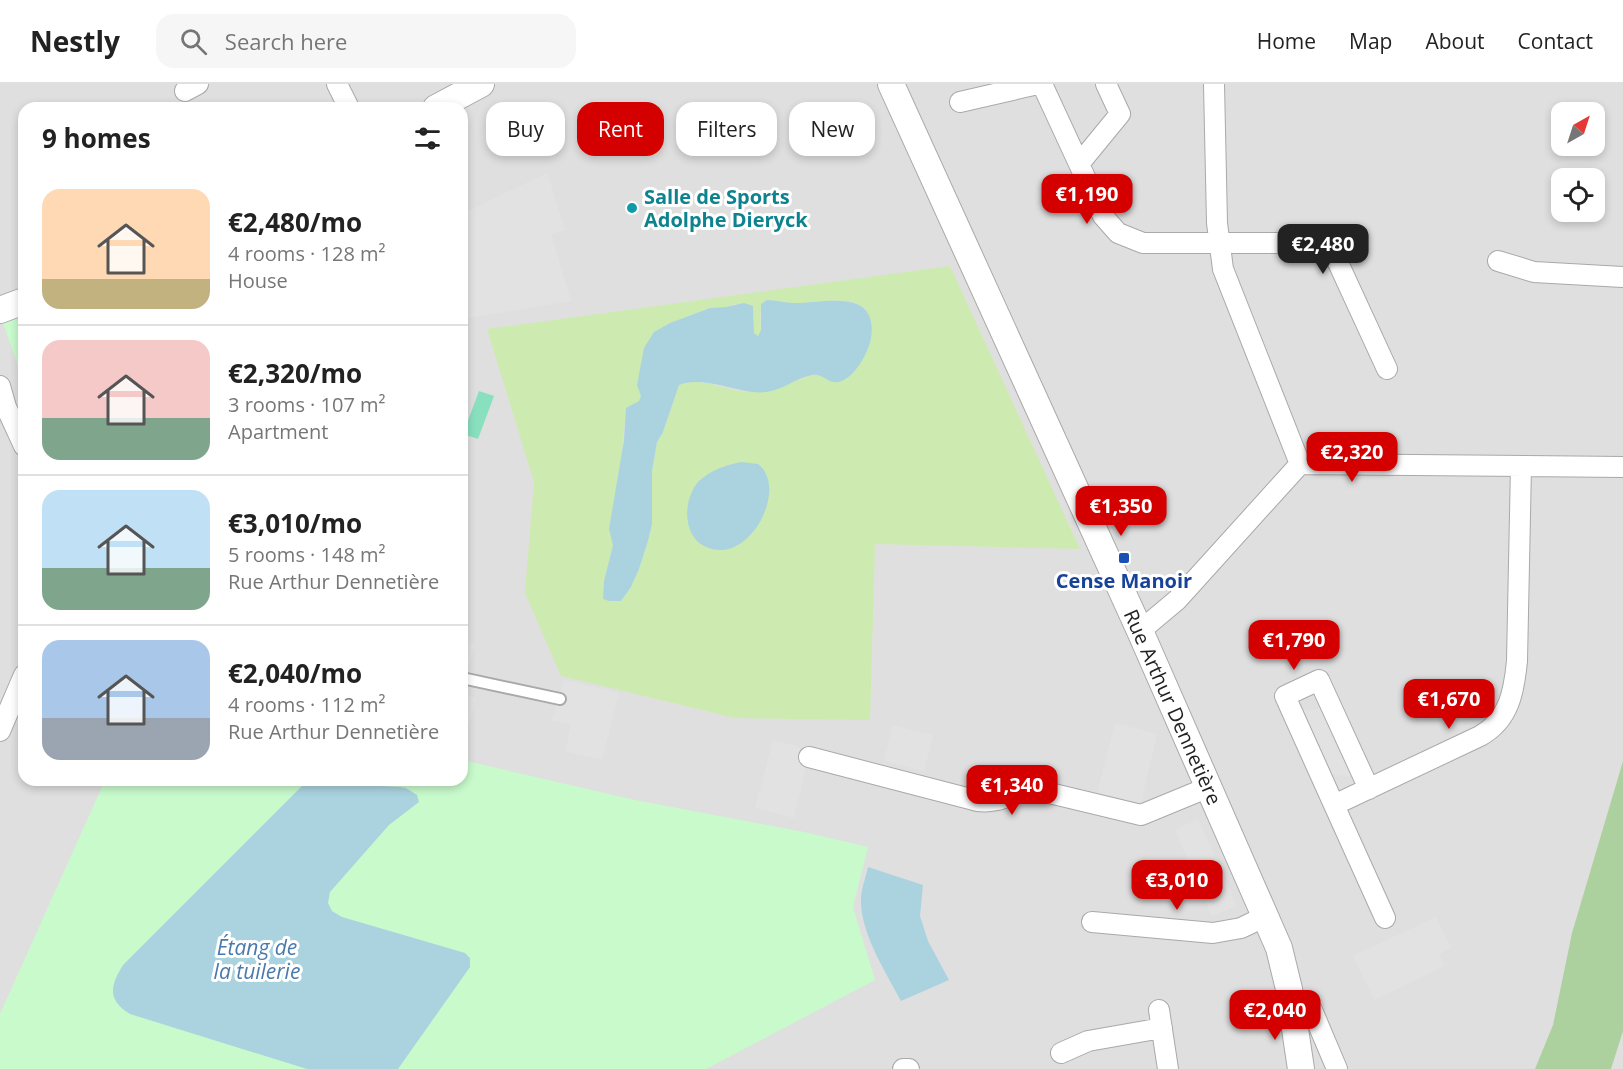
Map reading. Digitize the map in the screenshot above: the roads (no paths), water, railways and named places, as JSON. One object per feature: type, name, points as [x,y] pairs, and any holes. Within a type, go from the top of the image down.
[{"type":"street","points":[[336,84],[346,102]]},
{"type":"street","points":[[447,102],[481,84]]},
{"type":"street","name":"Rue Arthur Dennetière","points":[[891,84],[1140,631],[1266,916],[1283,961],[1301,1069]]},
{"type":"street","points":[[960,102],[1040,84],[1106,221],[1113,229],[1127,238],[1148,244],[1329,243],[1387,369]]},
{"type":"street","points":[[1079,164],[1120,114],[1106,84]]},
{"type":"street","points":[[1214,84],[1219,242],[1223,269],[1300,464]]},
{"type":"street","points":[[1498,261],[1534,272],[1623,277]]},
{"type":"street","points":[[0,297],[18,292]]},
{"type":"street","points":[[0,310],[18,303]]},
{"type":"street","points":[[0,386],[3,408],[18,435]]},
{"type":"street","points":[[1140,631],[1178,600],[1300,464],[1623,466]]},
{"type":"street","points":[[1334,805],[1490,731],[1504,716],[1513,689],[1517,661],[1521,466]]},
{"type":"street","points":[[1369,789],[1319,680],[1285,696],[1385,918]]},
{"type":"street","points":[[0,731],[18,689]]},
{"type":"street","points":[[809,757],[978,801],[1001,801],[1028,790],[1037,790],[1142,815],[1209,787]]},
{"type":"street","points":[[1092,922],[1213,933],[1241,928],[1266,916]]},
{"type":"street","points":[[1292,1008],[1309,1007],[1312,1010],[1337,1069]]},
{"type":"street","points":[[1061,1053],[1088,1041],[1161,1019],[1168,1069]]},
{"type":"street","points":[[903,1069],[909,1069]]},
{"type":"lane","points":[[468,679],[560,699]]},
{"type":"water","points":[[767,300],[794,303],[839,301],[860,306],[867,312],[872,326],[872,334],[864,357],[849,377],[839,382],[812,375],[777,389],[762,392],[705,382],[679,385],[663,432],[657,442],[652,471],[652,524],[639,569],[631,587],[621,601],[603,599],[604,581],[613,545],[609,529],[624,440],[626,408],[639,401],[641,396],[637,385],[644,348],[654,332],[670,323],[710,308],[744,303],[753,306],[754,333],[758,336],[761,330],[761,304]]},
{"type":"water","points":[[741,462],[758,464],[767,475],[769,490],[767,507],[760,523],[736,546],[720,550],[704,546],[692,534],[689,525],[687,516],[690,497],[699,481],[709,474],[724,466]]},
{"type":"water","name":"Étang de la tuilerie","points":[[302,786],[400,787],[417,795],[419,802],[389,825],[330,892],[328,903],[332,911],[342,917],[465,953],[470,958],[470,967],[398,1069],[307,1069],[130,1014],[117,1003],[113,992],[115,980],[123,965]]},
{"type":"water","points":[[868,867],[923,885],[920,916],[928,941],[949,980],[901,1001],[875,952],[865,925],[861,899]]},
{"type":"place","name":"Salle de Sports Adolphe Dieryck","points":[[632,208]]},
{"type":"place","name":"Cense Manoir","points":[[1124,558]]}]
